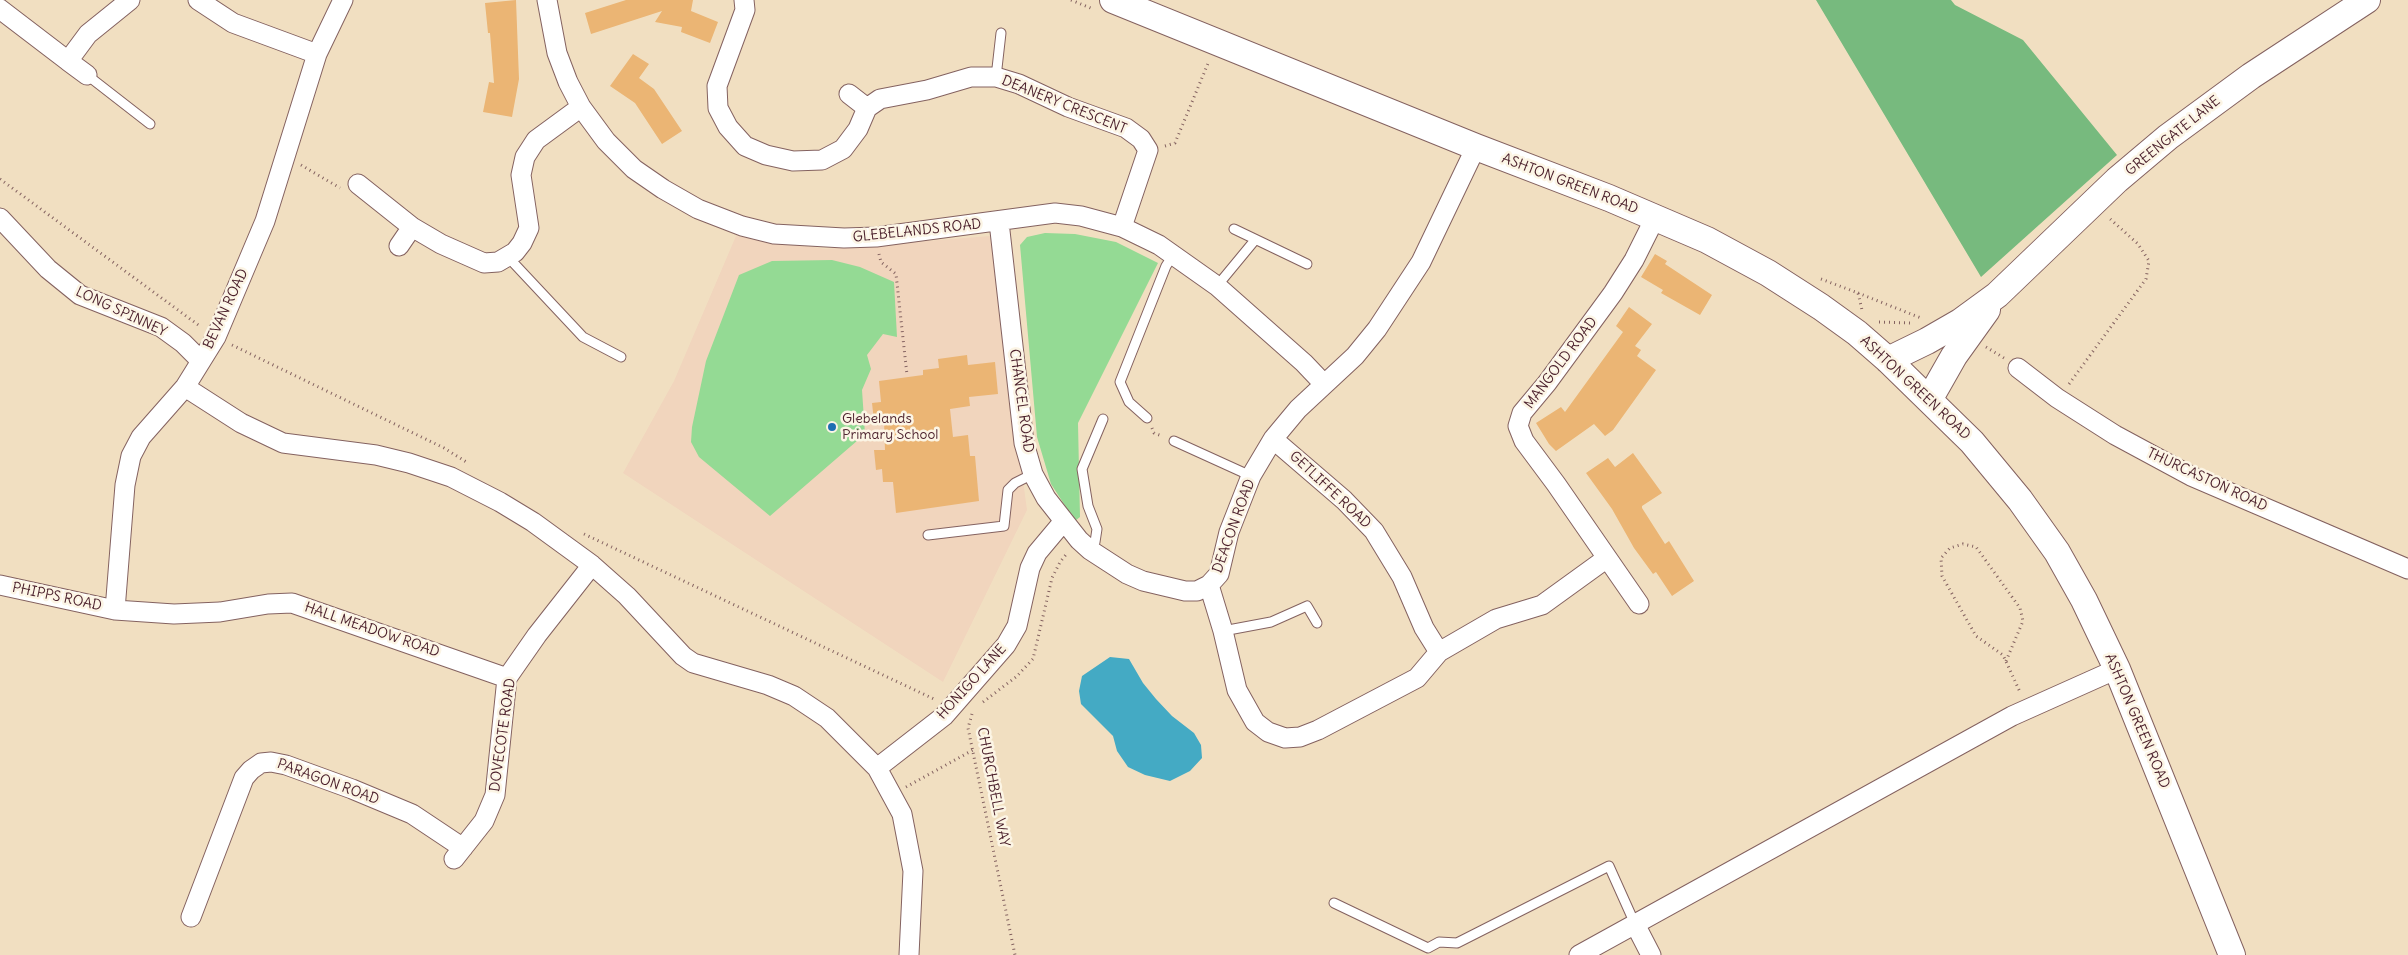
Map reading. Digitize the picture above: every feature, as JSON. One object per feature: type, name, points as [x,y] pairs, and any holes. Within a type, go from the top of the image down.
[{"type":"street","points":[[68,61],[88,34],[130,0]]},
{"type":"street","points":[[198,0],[233,23],[317,54]]},
{"type":"street","name":"BEVAN ROAD","points":[[115,610],[124,485],[131,456],[141,437],[185,386],[216,337],[265,221],[317,54],[343,0]]},
{"type":"street","name":"GLEBELANDS ROAD","points":[[548,0],[556,53],[581,107],[606,141],[634,169],[663,189],[698,209],[742,226],[774,234],[844,238],[876,237],[1000,222],[1055,213],[1081,216],[1122,227],[1174,254],[1217,286],[1304,363],[1323,383]]},
{"type":"street","points":[[744,0],[745,10],[717,86],[718,108],[728,127],[745,146],[766,155],[793,161],[822,160],[843,149],[858,129],[867,108],[849,94]]},
{"type":"street","name":"ASHTON GREEN ROAD","points":[[1113,0],[1707,240],[1768,273],[1835,318],[1888,360],[1978,449],[2020,500],[2057,552],[2084,600],[2117,669],[2232,955]]},
{"type":"street","name":"GREENGATE LANE","points":[[1888,360],[1960,322],[1997,295],[2093,203],[2194,116],[2367,0]]},
{"type":"street","points":[[0,9],[86,75]]},
{"type":"street","name":"DEANERY CRESCENT","points":[[867,108],[880,99],[927,90],[971,77],[996,76],[1019,84],[1068,108],[1126,128],[1141,139],[1148,150]]},
{"type":"street","points":[[358,184],[412,227],[441,244],[484,263],[498,262],[508,257],[522,243],[529,228],[521,175],[525,157],[536,140],[581,107]]},
{"type":"street","name":"DEACON ROAD","points":[[1476,148],[1416,269],[1360,349],[1323,383],[1273,438],[1251,476],[1230,532],[1219,574],[1209,585],[1224,631],[1231,673],[1245,706],[1255,722],[1268,732],[1285,738],[1300,737],[1318,730],[1417,678],[1439,652],[1496,619],[1528,611],[1542,605],[1607,558]]},
{"type":"street","points":[[1122,227],[1148,150]]},
{"type":"street","name":"LONG SPINNEY","points":[[0,218],[48,269],[80,296],[161,327],[183,343],[201,360]]},
{"type":"street","name":"MANGOLD ROAD","points":[[1639,604],[1539,459],[1524,441],[1519,432],[1518,422],[1522,413],[1547,383],[1613,293],[1634,260],[1655,218]]},
{"type":"street","name":"CHANCEL ROAD","points":[[1000,222],[1024,443],[1033,474],[1046,498],[1063,522],[1084,545],[1143,581],[1197,592],[1209,585]]},
{"type":"street","points":[[399,246],[412,227]]},
{"type":"street","name":"GREENGATE LANE","points":[[1929,400],[1954,356],[1997,295]]},
{"type":"street","name":"THURCASTON ROAD","points":[[2018,368],[2058,398],[2115,435],[2192,476],[2408,569]]},
{"type":"street","points":[[185,386],[241,423],[283,443],[376,455],[409,463],[451,477],[533,522],[592,566],[627,596],[683,656],[706,667],[768,685],[794,696],[827,718],[877,768],[893,794],[902,814],[913,872],[908,955]]},
{"type":"street","name":"GETLIFFE ROAD","points":[[1273,438],[1344,500],[1374,532],[1402,577],[1424,628],[1439,652]]},
{"type":"street","name":"HONIGO LANE","points":[[877,768],[944,716],[1006,645],[1017,626],[1030,568],[1037,553],[1063,522]]},
{"type":"street","name":"DOVECOTE ROAD","points":[[458,854],[484,821],[495,795],[507,678],[536,634],[592,566]]},
{"type":"street","name":"PHIPPS ROAD","points":[[0,585],[115,610]]},
{"type":"street","name":"HALL MEADOW ROAD","points":[[115,610],[184,614],[220,612],[292,602],[507,678]]},
{"type":"street","points":[[1580,955],[2028,709],[2117,669]]},
{"type":"street","name":"PARAGON ROAD","points":[[191,916],[244,778],[261,763],[271,762],[286,765],[352,788],[412,814],[458,854]]},
{"type":"street","points":[[1635,924],[1651,955]]},
{"type":"lane","points":[[996,76],[1001,33]]},
{"type":"lane","points":[[86,75],[150,124]]},
{"type":"lane","points":[[1234,229],[1307,264]]},
{"type":"lane","points":[[1217,286],[1255,240]]},
{"type":"lane","points":[[1147,418],[1129,402],[1120,382],[1166,266],[1174,254]]},
{"type":"lane","points":[[508,257],[582,337],[621,357]]},
{"type":"lane","points":[[1084,545],[1095,542],[1097,529],[1088,506],[1082,469],[1103,419]]},
{"type":"lane","points":[[1174,442],[1251,476]]},
{"type":"lane","points":[[928,536],[1004,526],[1008,490],[1015,483],[1033,474]]},
{"type":"lane","points":[[1224,631],[1271,622],[1307,606],[1317,623]]},
{"type":"lane","points":[[1334,903],[1428,948],[1439,942],[1456,943],[1609,866],[1635,924]]},
{"type":"path","points":[[1148,150],[1175,143],[1217,42]]},
{"type":"path","points":[[285,156],[347,192],[358,184]]},
{"type":"path","points":[[0,179],[216,337],[436,444],[470,464]]},
{"type":"path","points":[[2058,398],[2080,371],[2146,279],[2149,261],[2138,244],[2093,203]]},
{"type":"path","points":[[876,237],[881,262],[896,274],[907,376]]},
{"type":"path","points":[[1858,293],[1929,321]]},
{"type":"path","points":[[1969,336],[2018,368]]},
{"type":"path","points":[[1147,418],[1154,432],[1174,442]]},
{"type":"path","points":[[579,531],[596,542],[971,716]]},
{"type":"path","points":[[2006,661],[2023,621],[2020,608],[1976,547],[1963,544],[1950,548],[1942,558],[1942,576],[1976,636],[1999,651],[2006,661],[2028,709]]},
{"type":"path","points":[[979,705],[1016,677],[1033,659],[1055,570],[1084,545]]},
{"type":"path","name":"CHURCHBELL WAY","points":[[975,710],[971,716],[968,728],[1015,955]]},
{"type":"path","points":[[893,794],[973,750]]},
{"type":"shaded area","name":"Glebelands Primary School","points":[[736,236],[826,249],[990,236],[1027,510],[943,682],[623,473],[674,381]]},
{"type":"green space","points":[[1816,0],[1951,0],[1955,5],[2023,40],[2117,155],[1981,277]]},
{"type":"green space","points":[[1045,233],[1075,234],[1116,242],[1158,263],[1078,423],[1080,517],[1075,521],[1051,484],[1037,437],[1020,245],[1027,237]]},
{"type":"green space","points":[[832,260],[860,267],[894,282],[897,337],[883,334],[867,355],[871,369],[862,390],[865,434],[770,516],[699,457],[691,442],[692,427],[706,361],[739,275],[772,261]]},
{"type":"water","points":[[1110,657],[1129,659],[1143,683],[1156,699],[1172,716],[1194,733],[1201,745],[1202,758],[1190,771],[1170,781],[1145,775],[1128,767],[1117,751],[1113,736],[1081,704],[1079,691],[1082,676]]},
{"type":"building","points":[[516,0],[519,79],[512,117],[483,112],[489,82],[494,83],[490,33],[488,33],[485,3]]},
{"type":"building","points":[[626,0],[693,0],[691,11],[718,22],[710,43],[681,32],[682,27],[655,22],[662,11],[591,34],[585,13]]},
{"type":"building","points":[[633,54],[649,64],[639,78],[654,89],[682,131],[662,144],[635,103],[610,86]]},
{"type":"building","points":[[1655,254],[1667,261],[1665,264],[1712,295],[1700,315],[1661,293],[1663,290],[1641,277]]},
{"type":"building","points":[[1629,307],[1652,324],[1635,346],[1641,350],[1637,356],[1656,370],[1613,430],[1605,436],[1594,424],[1556,451],[1549,444],[1536,423],[1561,407],[1565,412],[1623,332],[1616,326]]},
{"type":"building","points":[[967,355],[968,365],[995,362],[998,394],[969,397],[970,406],[950,409],[953,437],[968,435],[970,456],[975,456],[979,501],[896,513],[893,482],[883,482],[882,469],[876,470],[874,450],[885,450],[884,421],[874,421],[872,403],[881,402],[879,381],[923,375],[923,370],[939,368],[938,359]]},
{"type":"building","points":[[1633,453],[1662,493],[1642,506],[1642,508],[1665,544],[1669,541],[1694,581],[1672,596],[1656,572],[1653,574],[1634,548],[1612,509],[1586,473],[1608,458],[1615,467]]},
{"type":"place","name":"Glebelands Primary School","points":[[832,427]]}]
